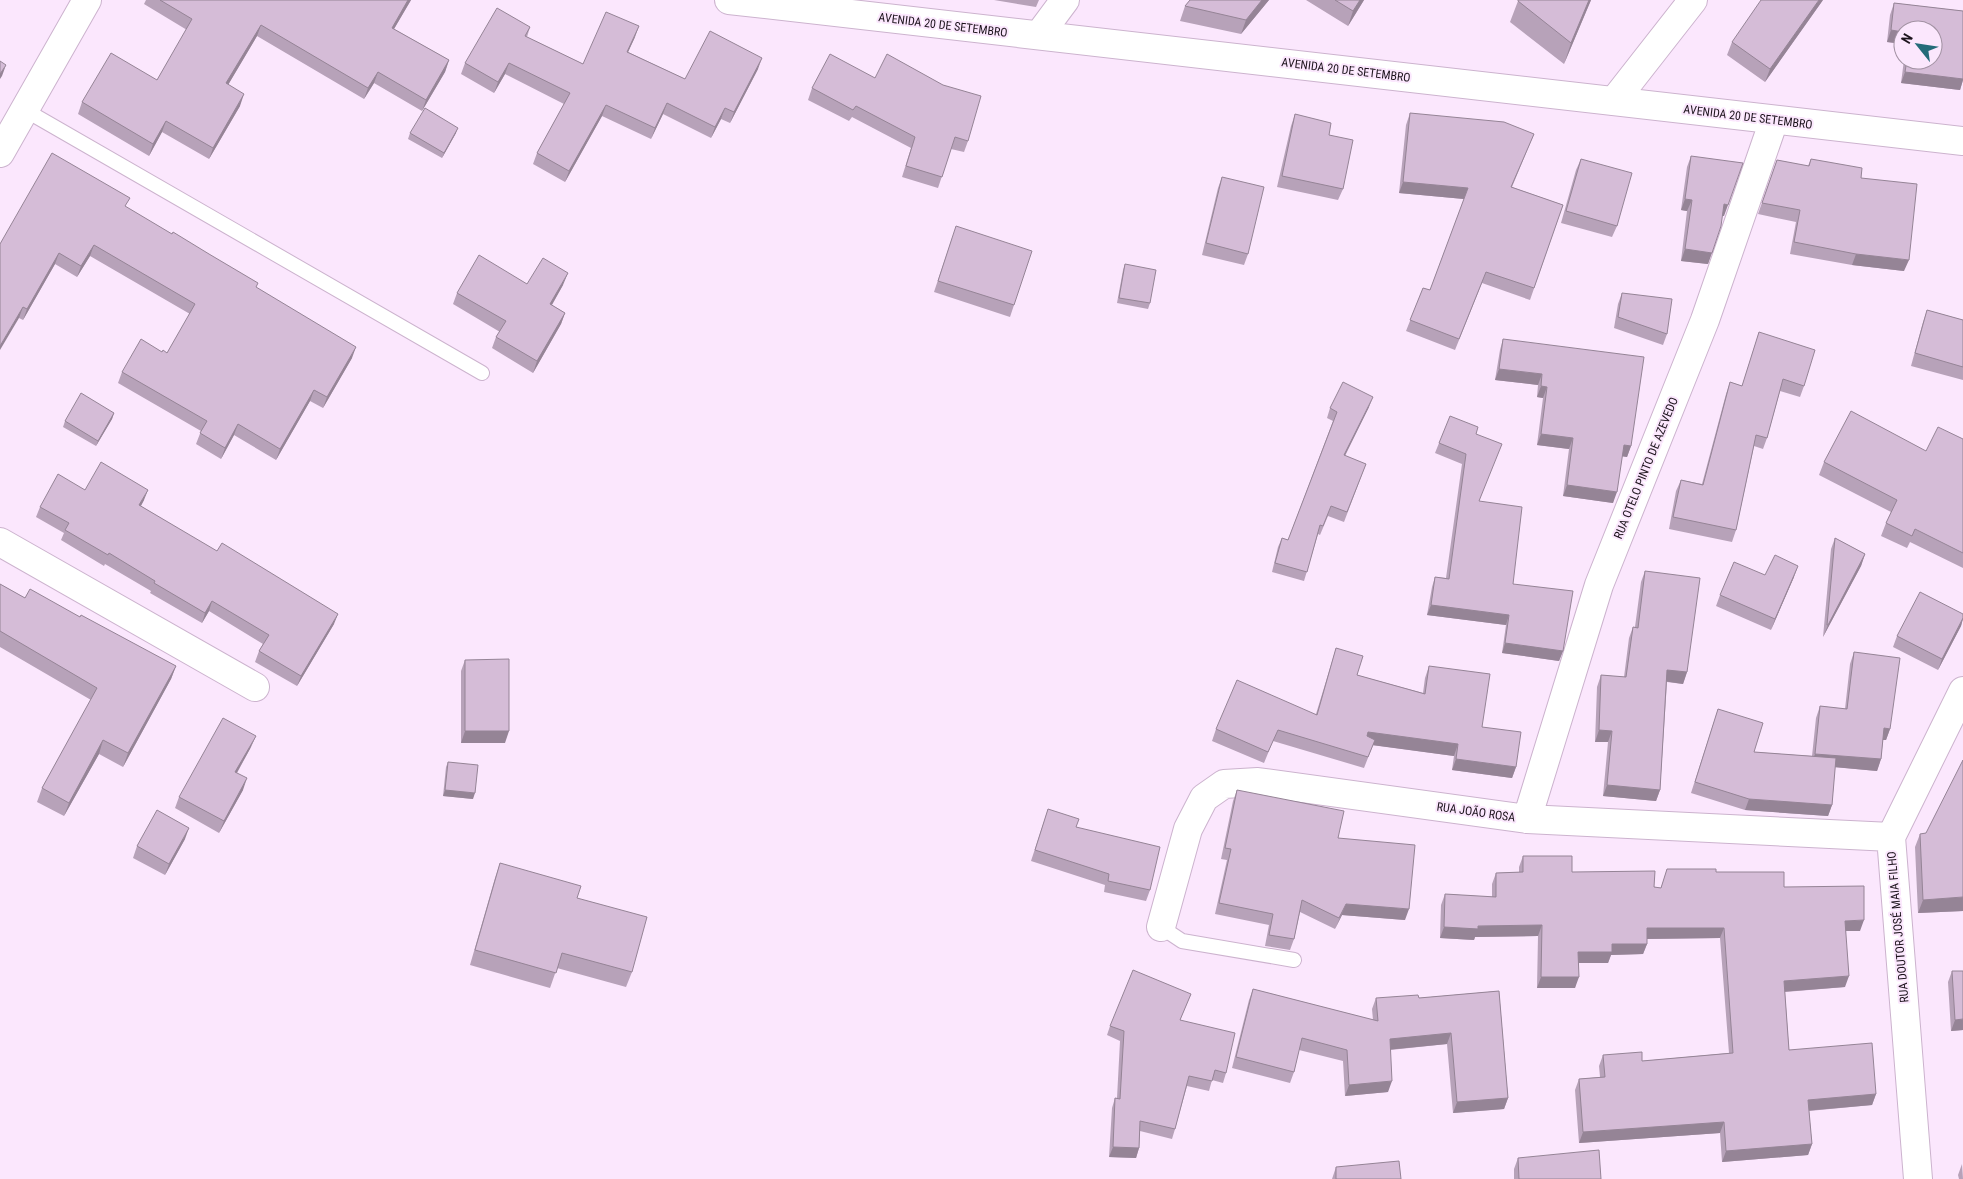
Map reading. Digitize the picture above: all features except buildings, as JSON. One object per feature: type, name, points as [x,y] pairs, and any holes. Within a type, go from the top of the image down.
[{"type":"street","points":[[0,153],[87,0]]},
{"type":"street","name":"AVENIDA 20 DE SETEMBRO","points":[[728,0],[1963,141]]},
{"type":"street","points":[[1039,36],[1065,0]]},
{"type":"street","points":[[1614,101],[1693,0]]},
{"type":"street","name":"RUA OTELO PINTO DE AZEVEDO","points":[[1527,819],[1599,584],[1705,320],[1774,120]]},
{"type":"street","points":[[0,542],[255,686]]},
{"type":"street","name":"RUA DOUTOR JOSÉ MAIA FILHO","points":[[1918,1179],[1891,837],[1963,691]]},
{"type":"street","name":"RUA JOÃO ROSA","points":[[1161,928],[1188,829],[1204,798],[1224,784],[1258,782],[1527,819],[1891,837]]},
{"type":"lane","points":[[25,110],[482,373]]},
{"type":"lane","points":[[1161,928],[1182,941],[1294,960]]}]
